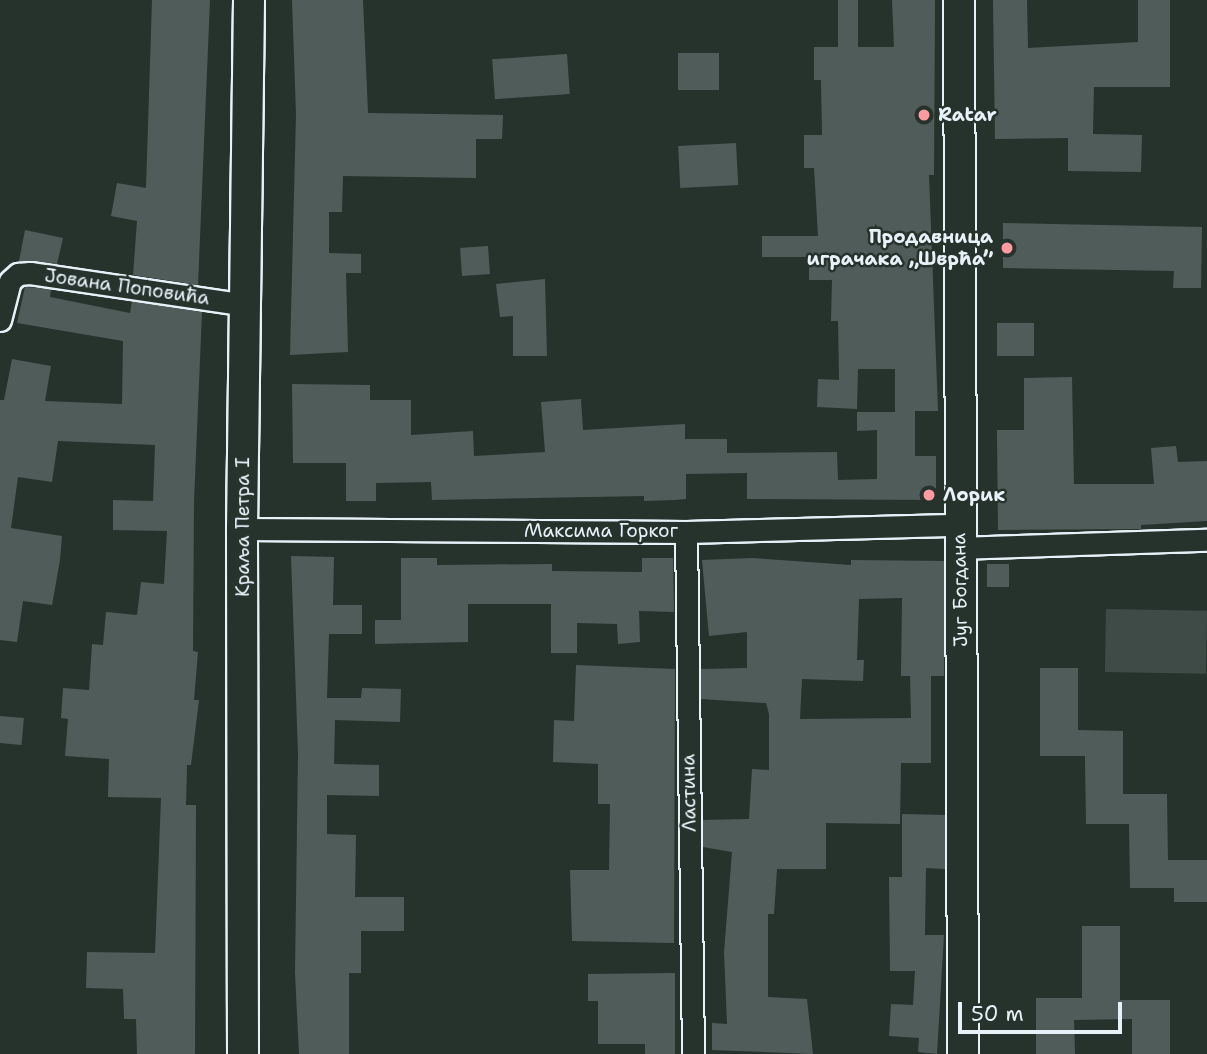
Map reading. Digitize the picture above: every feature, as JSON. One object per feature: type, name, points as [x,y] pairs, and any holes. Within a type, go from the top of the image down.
[{"type":"main road","name":"Краља Петра I","points":[[243,1054],[242,528],[249,0]]},
{"type":"main road","name":"Југ Богдана","points":[[959,0],[963,1054]]},
{"type":"street","name":"Јована Поповића","points":[[0,320],[10,281],[18,274],[246,305]]},
{"type":"street","name":"Максима Горког","points":[[242,528],[1207,541]]},
{"type":"street","name":"Ластина","points":[[686,532],[692,1054]]},
{"type":"shaded area","points":[[1106,609],[1207,611],[1206,674],[1105,672]]},
{"type":"building","points":[[152,0],[210,0],[198,285],[133,275],[137,221],[111,216],[117,183],[146,188]]},
{"type":"building","points":[[292,0],[363,0],[368,113],[503,115],[502,139],[476,139],[476,178],[343,176],[342,212],[329,212],[329,253],[361,254],[361,273],[346,273],[348,352],[290,355],[296,114]]},
{"type":"building","points":[[838,0],[858,0],[858,47],[894,47],[892,0],[935,0],[934,175],[929,175],[938,411],[915,411],[915,456],[936,456],[936,500],[747,499],[747,473],[686,474],[686,499],[675,500],[644,501],[644,496],[432,500],[431,482],[376,483],[376,501],[346,501],[346,463],[293,463],[292,384],[370,385],[370,400],[411,400],[411,435],[473,431],[474,456],[545,452],[541,402],[581,399],[583,430],[685,424],[685,439],[727,439],[727,453],[837,452],[838,480],[877,479],[877,430],[857,431],[857,412],[895,412],[895,369],[858,369],[857,409],[817,407],[818,379],[839,380],[838,321],[831,321],[832,280],[809,280],[809,257],[762,257],[762,236],[818,236],[814,168],[804,168],[804,135],[822,135],[821,80],[814,80],[814,47],[838,47]]},
{"type":"building","points":[[993,0],[1027,0],[1028,48],[1138,42],[1138,0],[1170,0],[1170,87],[1094,87],[1093,134],[1142,135],[1141,172],[1068,171],[1068,138],[995,139]]},
{"type":"building","points":[[678,53],[719,53],[719,90],[678,90]]},
{"type":"building","points":[[567,54],[570,94],[495,99],[492,59]]},
{"type":"building","points":[[736,143],[738,185],[680,188],[678,146]]},
{"type":"building","points":[[1003,223],[1202,227],[1201,288],[1173,288],[1174,271],[1003,268]]},
{"type":"building","points":[[25,230],[63,238],[57,264],[19,261]]},
{"type":"building","points":[[488,246],[490,274],[462,276],[460,248]]},
{"type":"building","points":[[545,279],[547,356],[513,356],[513,316],[500,317],[496,284]]},
{"type":"building","points":[[25,287],[51,289],[50,297],[130,313],[132,301],[202,312],[194,501],[193,651],[198,652],[194,700],[199,700],[191,765],[187,765],[186,805],[196,805],[195,1054],[137,1054],[136,1019],[124,1019],[123,989],[86,988],[87,952],[155,953],[161,798],[108,797],[109,759],[65,756],[68,719],[61,718],[63,688],[89,690],[92,644],[103,645],[106,612],[137,615],[141,582],[164,584],[167,531],[113,530],[113,500],[153,501],[155,445],[58,441],[52,482],[18,477],[11,528],[62,536],[60,560],[52,605],[23,601],[17,642],[0,640],[0,400],[4,400],[12,359],[51,366],[45,401],[122,404],[123,341],[17,323]]},
{"type":"building","points":[[997,323],[1034,323],[1034,356],[997,356]]},
{"type":"building","points":[[1072,377],[1074,484],[1154,484],[1151,448],[1176,446],[1178,462],[1207,461],[1207,521],[1141,525],[1141,529],[998,530],[997,430],[1024,430],[1024,378]]},
{"type":"building","points":[[291,556],[334,557],[333,605],[362,605],[362,634],[329,634],[327,698],[361,698],[362,688],[401,689],[400,722],[335,720],[334,764],[379,765],[379,796],[327,795],[327,834],[356,835],[355,897],[404,897],[404,931],[361,931],[361,973],[349,973],[349,1054],[299,1054],[295,973],[298,753]]},
{"type":"building","points":[[401,558],[437,558],[437,565],[552,564],[552,571],[642,572],[642,558],[673,558],[674,612],[639,611],[640,642],[618,644],[617,624],[577,623],[577,653],[551,653],[551,604],[468,604],[468,642],[375,644],[375,620],[401,620]]},
{"type":"building","points":[[752,558],[851,565],[851,560],[944,561],[944,676],[931,676],[931,763],[901,763],[900,824],[826,823],[826,869],[777,869],[774,914],[768,914],[768,997],[807,999],[813,1054],[712,1050],[712,1023],[727,1024],[724,952],[732,852],[703,847],[703,820],[749,819],[752,769],[769,770],[769,714],[766,703],[701,699],[701,669],[747,668],[747,632],[709,636],[702,560]],"holes":[[[902,598],[901,676],[910,676],[911,718],[800,719],[802,679],[863,681],[864,660],[857,660],[859,599]]]},
{"type":"building","points":[[987,564],[1009,564],[1009,587],[987,587]]},
{"type":"building","points":[[576,665],[675,669],[674,943],[572,941],[570,870],[609,870],[610,804],[598,804],[598,764],[553,762],[554,720],[574,721]]},
{"type":"building","points":[[1040,668],[1078,668],[1078,730],[1123,731],[1123,794],[1167,794],[1168,860],[1207,860],[1207,902],[1174,902],[1174,888],[1130,888],[1129,824],[1086,824],[1085,756],[1040,756]]},
{"type":"building","points":[[0,716],[24,718],[22,745],[0,743]]},
{"type":"building","points":[[902,814],[945,815],[945,869],[926,868],[925,935],[944,935],[937,1054],[918,1052],[919,1038],[889,1036],[891,1004],[913,1005],[915,971],[890,971],[889,877],[902,877]]},
{"type":"building","points":[[1082,926],[1120,926],[1120,1000],[1170,1000],[1170,1054],[1132,1054],[1132,1019],[1074,1020],[1075,1054],[1036,1054],[1036,998],[1082,998]]},
{"type":"building","points":[[675,973],[675,1054],[645,1054],[645,1044],[598,1044],[598,1001],[588,1001],[588,974]]},
{"type":"place","name":"Ratar","points":[[924,115]]},
{"type":"place","name":"Продавница играчака „Шврћа”","points":[[1007,248]]},
{"type":"place","name":"Лорик","points":[[929,495]]}]
